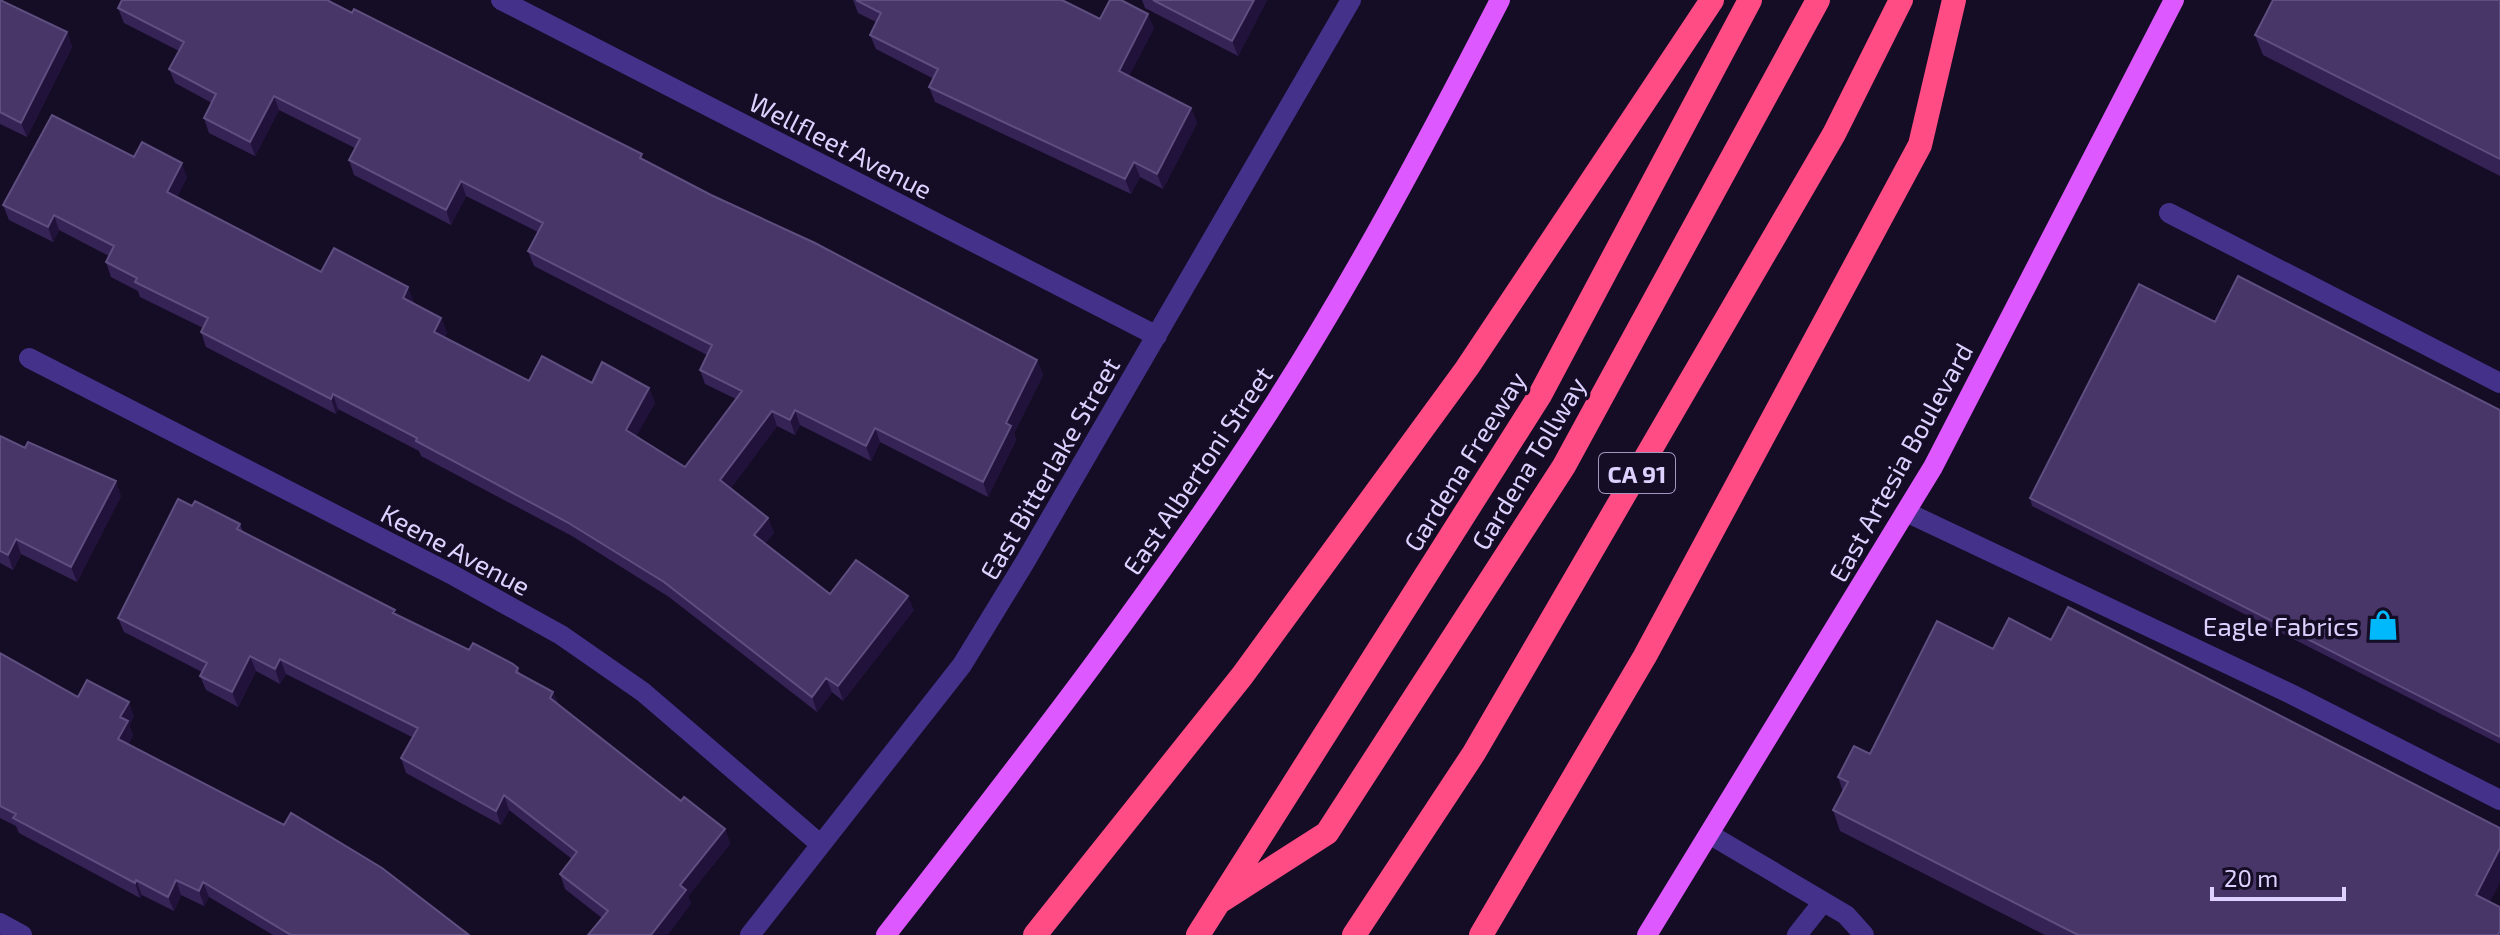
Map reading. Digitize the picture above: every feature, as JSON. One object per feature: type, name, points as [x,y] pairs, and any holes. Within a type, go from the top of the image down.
[{"type":"highway","points":[[1035,935],[1242,676],[1467,368],[1712,0]]},
{"type":"highway","name":"Gardena Freeway","points":[[1198,935],[1540,395],[1750,0]]},
{"type":"highway","name":"Gardena Tollway","points":[[1221,901],[1327,833],[1564,466],[1818,0]]},
{"type":"highway","name":"CA 91","points":[[1354,935],[1474,753],[1834,134],[1901,0]]},
{"type":"highway","points":[[1481,935],[1645,656],[1920,145],[1954,0]]},
{"type":"main road","name":"East Albertoni Street","points":[[886,935],[1085,679],[1270,410],[1353,272],[1500,0]]},
{"type":"main road","name":"East Artesia Boulevard","points":[[1647,935],[1933,467],[2174,0]]},
{"type":"street","name":"Wellfleet Avenue","points":[[501,0],[1157,336]]},
{"type":"street","name":"East Bitterlake Street","points":[[750,935],[962,665],[1351,0]]},
{"type":"street","points":[[2169,213],[2500,383]]},
{"type":"street","name":"Keene Avenue","points":[[29,358],[451,574],[561,635],[643,692],[820,844]]},
{"type":"street","points":[[1906,512],[2291,694],[2500,800]]},
{"type":"street","points":[[1709,834],[1846,915],[1864,935]]},
{"type":"street","points":[[1797,935],[1823,902]]},
{"type":"street","points":[[0,923],[22,935]]},
{"type":"building","points":[[0,0],[67,32],[21,123],[0,112]]},
{"type":"building","points":[[122,0],[327,0],[352,13],[354,9],[642,154],[640,158],[815,243],[1037,360],[1006,423],[1011,426],[983,482],[875,428],[866,446],[795,410],[790,420],[772,411],[720,480],[768,518],[754,535],[830,594],[856,560],[908,596],[838,686],[826,678],[812,697],[664,582],[567,522],[333,394],[331,399],[201,332],[208,318],[135,282],[137,278],[106,262],[114,246],[54,215],[48,227],[3,205],[52,115],[134,157],[142,142],[182,163],[167,192],[321,272],[334,248],[408,287],[403,298],[441,318],[434,332],[529,381],[542,356],[592,383],[602,362],[649,388],[626,430],[685,467],[742,391],[700,370],[712,345],[528,251],[543,223],[461,181],[446,210],[349,160],[360,139],[274,96],[250,142],[204,118],[216,94],[169,69],[184,42],[118,8]]},
{"type":"building","points":[[856,0],[1062,0],[1100,19],[1110,0],[1121,0],[1148,14],[1119,71],[1191,108],[1157,174],[1134,162],[1125,179],[929,87],[938,69],[870,35],[881,13]]},
{"type":"building","points":[[1153,0],[1254,0],[1232,41]]},
{"type":"building","points":[[2273,0],[2500,0],[2500,159],[2255,35]]},
{"type":"building","name":"Eagle Fabrics","points":[[2238,276],[2500,410],[2500,737],[2030,498],[2139,284],[2215,322]]},
{"type":"building","points":[[0,436],[25,448],[28,442],[116,481],[71,567],[16,539],[8,555],[0,551]]},
{"type":"building","points":[[178,499],[192,506],[195,501],[240,524],[237,529],[395,610],[393,613],[469,650],[473,643],[513,664],[518,668],[516,672],[553,692],[550,698],[681,801],[684,797],[725,829],[680,885],[686,890],[651,935],[588,935],[608,911],[560,874],[577,852],[504,795],[496,811],[401,758],[418,728],[280,659],[275,669],[250,656],[232,692],[200,676],[207,663],[118,618]]},
{"type":"building","points":[[2068,607],[2500,828],[2500,848],[2476,895],[2500,907],[2498,935],[2078,935],[1833,810],[1848,782],[1838,777],[1854,746],[1870,754],[1937,621],[1993,649],[2009,618],[2051,640]]},
{"type":"building","points":[[0,653],[78,697],[87,680],[129,702],[120,717],[128,721],[118,739],[284,825],[291,813],[382,868],[469,935],[291,935],[203,882],[199,891],[176,880],[168,897],[136,880],[135,883],[13,818],[16,814],[0,806]]},
{"type":"place","name":"Eagle Fabrics","points":[[2383,625]]}]
